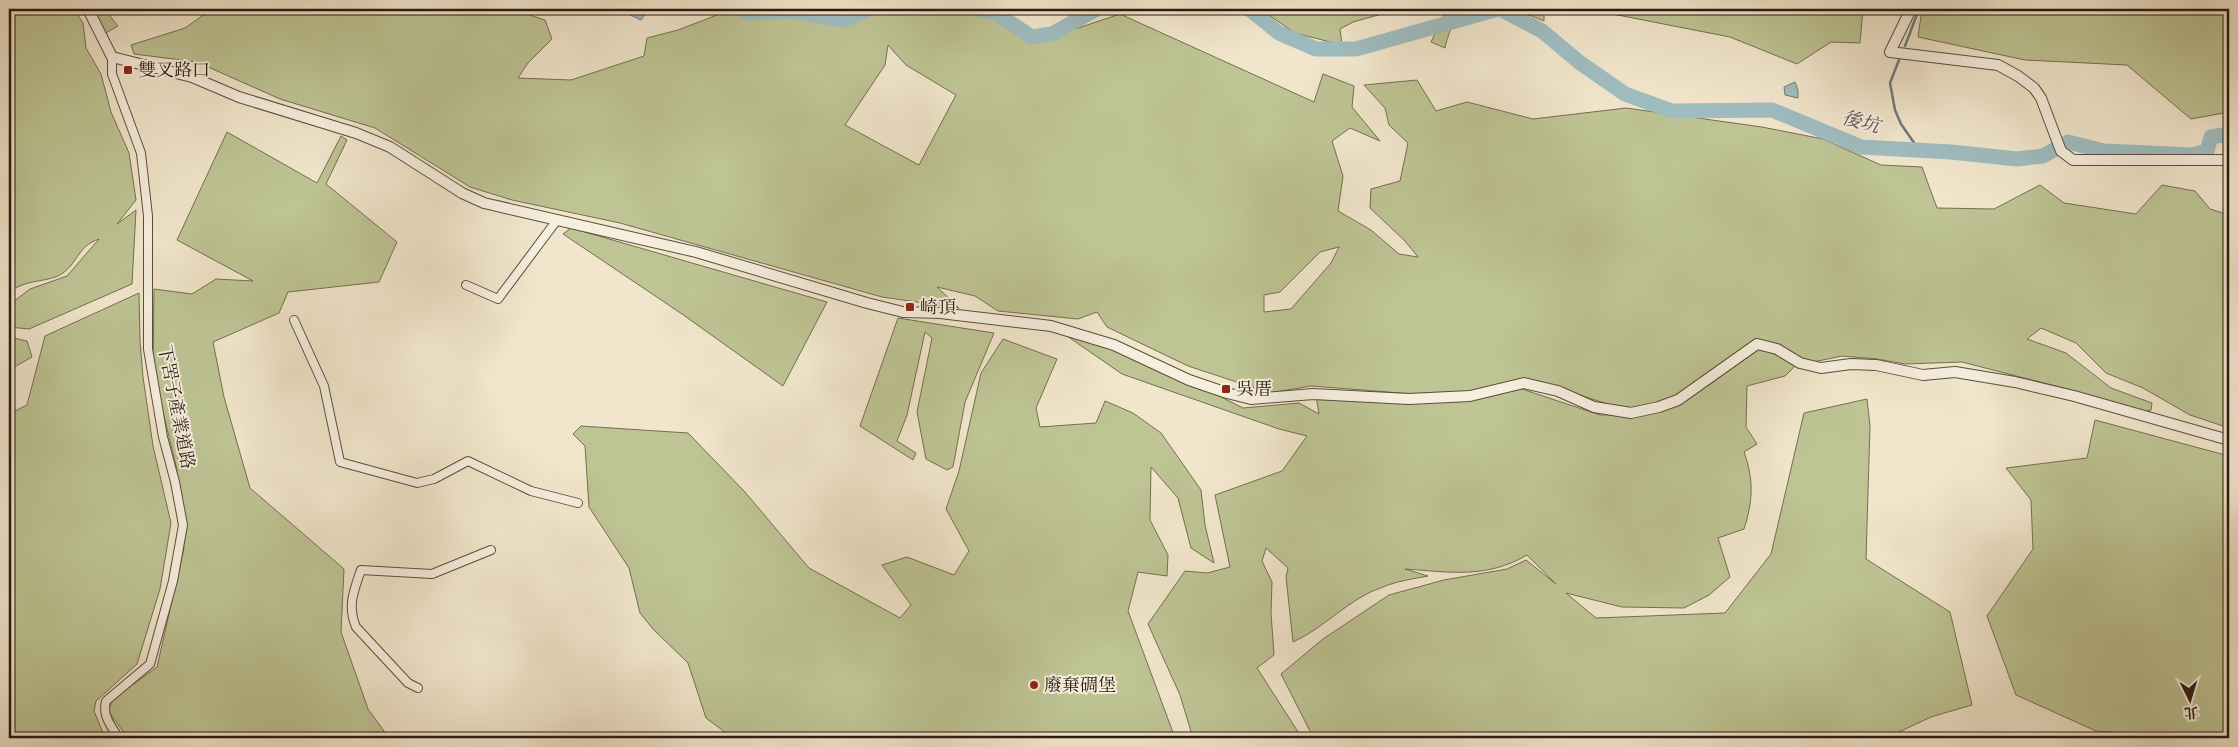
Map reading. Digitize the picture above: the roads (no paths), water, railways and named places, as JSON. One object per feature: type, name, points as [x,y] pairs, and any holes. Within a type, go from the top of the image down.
[{"type":"street","points":[[88,9],[112,57],[192,77],[239,97],[356,133],[390,147],[462,193],[484,203],[696,252],[903,312],[940,313],[1051,326],[1114,345],[1189,380],[1227,394],[1251,399],[1313,394],[1409,399],[1462,397],[1493,392],[1524,383],[1558,392],[1594,407],[1631,413],[1659,407],[1678,400],[1756,344],[1776,349],[1800,362],[1821,368],[1851,364],[1876,365],[1923,375],[1955,372],[2015,382],[2074,396],[2229,440]]},
{"type":"street","points":[[1911,9],[1890,52],[1998,65],[2034,88],[2041,98],[2062,152],[2073,160],[2229,160]]},
{"type":"street","name":"下罟子產業道路","points":[[112,57],[112,74],[141,153],[148,216],[148,349],[162,437],[175,482],[183,525],[174,581],[150,664],[106,701],[104,708],[106,720],[119,738]]},
{"type":"street","points":[[466,285],[498,299],[557,220]]},
{"type":"street","points":[[294,320],[324,386],[340,462],[417,483],[434,479],[468,461],[531,490],[578,503]]},
{"type":"street","points":[[418,688],[408,683],[356,627],[351,616],[351,596],[361,570],[432,574],[491,550]]},
{"type":"water","points":[[618,9],[649,9],[641,20]]},
{"type":"water","points":[[1795,82],[1798,98],[1785,95],[1784,87]]},
{"type":"waterway","name":"後坑","points":[[741,9],[748,13],[793,11],[843,20],[869,9]]},
{"type":"waterway","name":"後坑","points":[[977,9],[994,12],[1032,37],[1052,34],[1097,9]]},
{"type":"waterway","name":"後坑","points":[[1249,9],[1279,33],[1316,49],[1356,49],[1498,9]]},
{"type":"waterway","name":"後坑","points":[[1500,9],[1542,31],[1579,62],[1625,94],[1672,111],[1772,110],[1861,147],[1951,152],[2017,159],[2043,156],[2068,142],[2104,151],[2192,155],[2207,151],[2211,137],[2229,134]]},
{"type":"waterway","points":[[1905,46],[1919,9]]},
{"type":"waterway","points":[[1899,60],[1890,83],[1895,110],[1901,124],[1919,150]]},
{"type":"place","name":"雙叉路口","points":[[128,70]]},
{"type":"place","name":"崎頂","points":[[910,307]]},
{"type":"place","name":"吳厝","points":[[1226,389]]},
{"type":"place","name":"廢棄碉堡","points":[[1034,685]]}]
